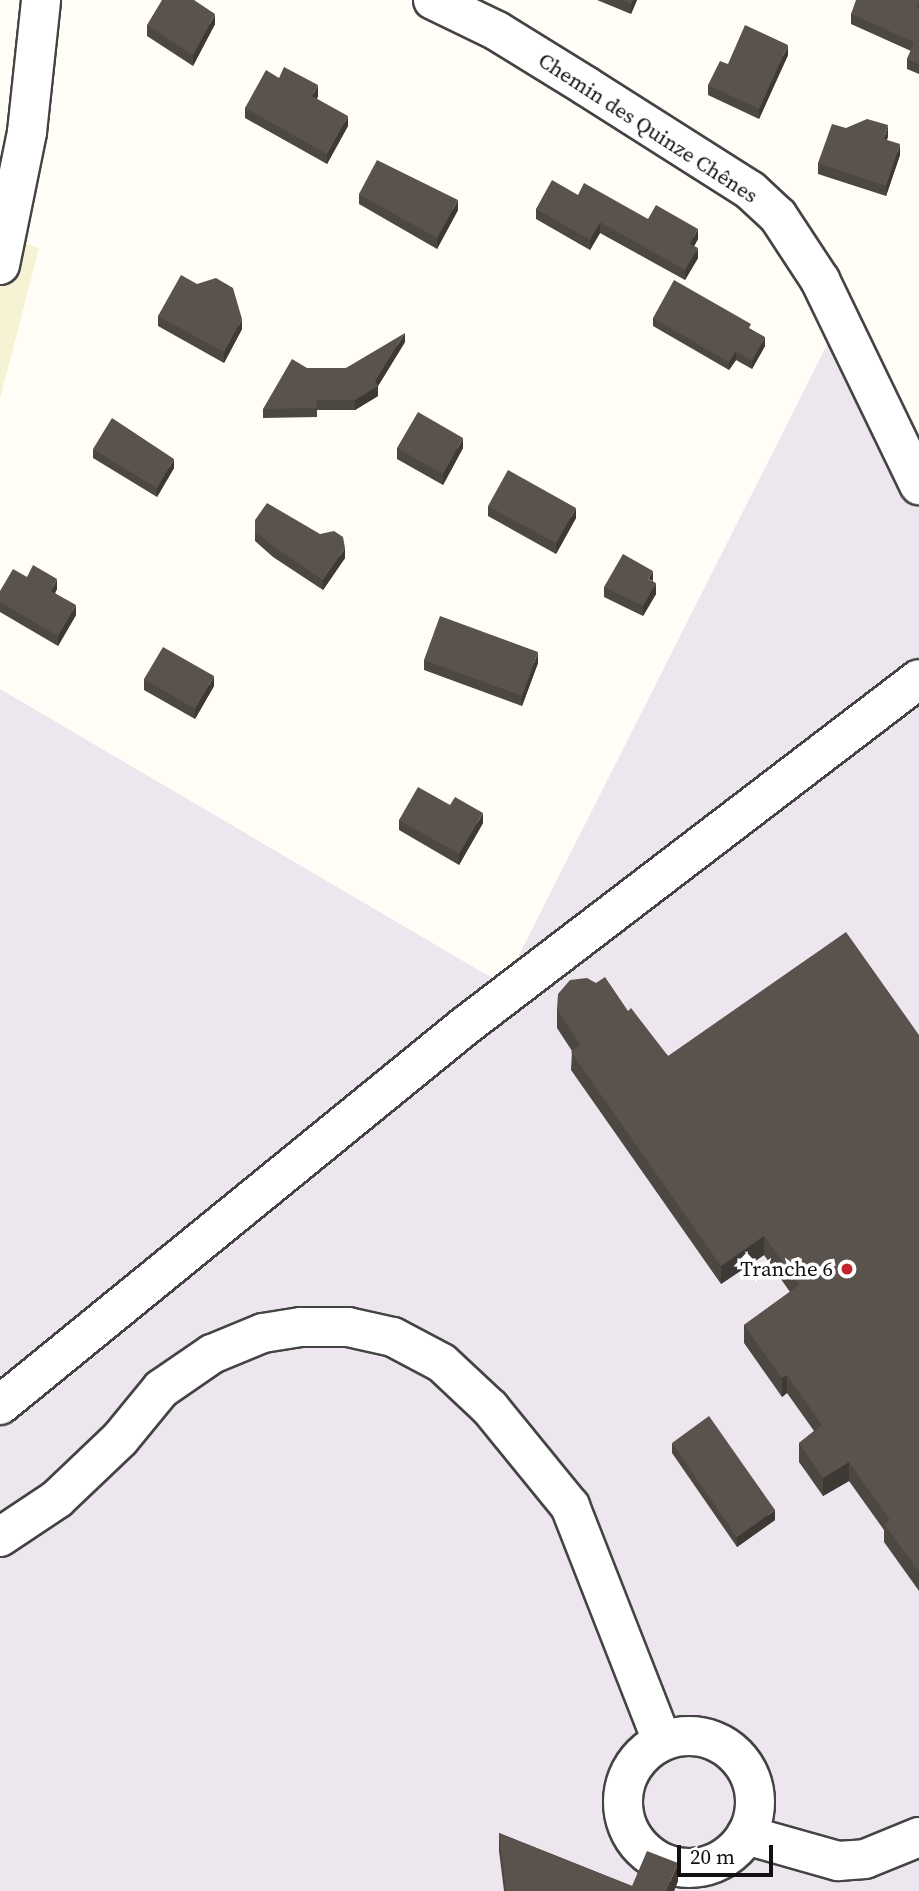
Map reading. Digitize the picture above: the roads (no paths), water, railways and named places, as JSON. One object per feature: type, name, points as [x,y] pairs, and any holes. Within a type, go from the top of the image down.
[{"type":"street","points":[[0,265],[27,132],[41,0]]},
{"type":"street","name":"Chemin des Quinze Chênes","points":[[433,0],[497,31],[598,94],[751,190],[778,216],[820,279],[919,485]]},
{"type":"street","points":[[0,1405],[465,1026],[913,695]]},
{"type":"street","points":[[0,1537],[57,1499],[120,1439],[161,1389],[212,1354],[263,1334],[301,1327],[348,1327],[393,1336],[442,1363],[491,1408],[570,1506],[662,1741]]},
{"type":"street","points":[[697,1736],[714,1740],[738,1757],[753,1783],[755,1810],[746,1835],[719,1861],[698,1868],[674,1867],[645,1852],[626,1823],[623,1795],[631,1768],[662,1741],[697,1736]]},
{"type":"street","points":[[746,1835],[838,1861],[865,1859],[919,1837]]},
{"type":"place","name":"Tranche 6","points":[[847,1269]]}]
